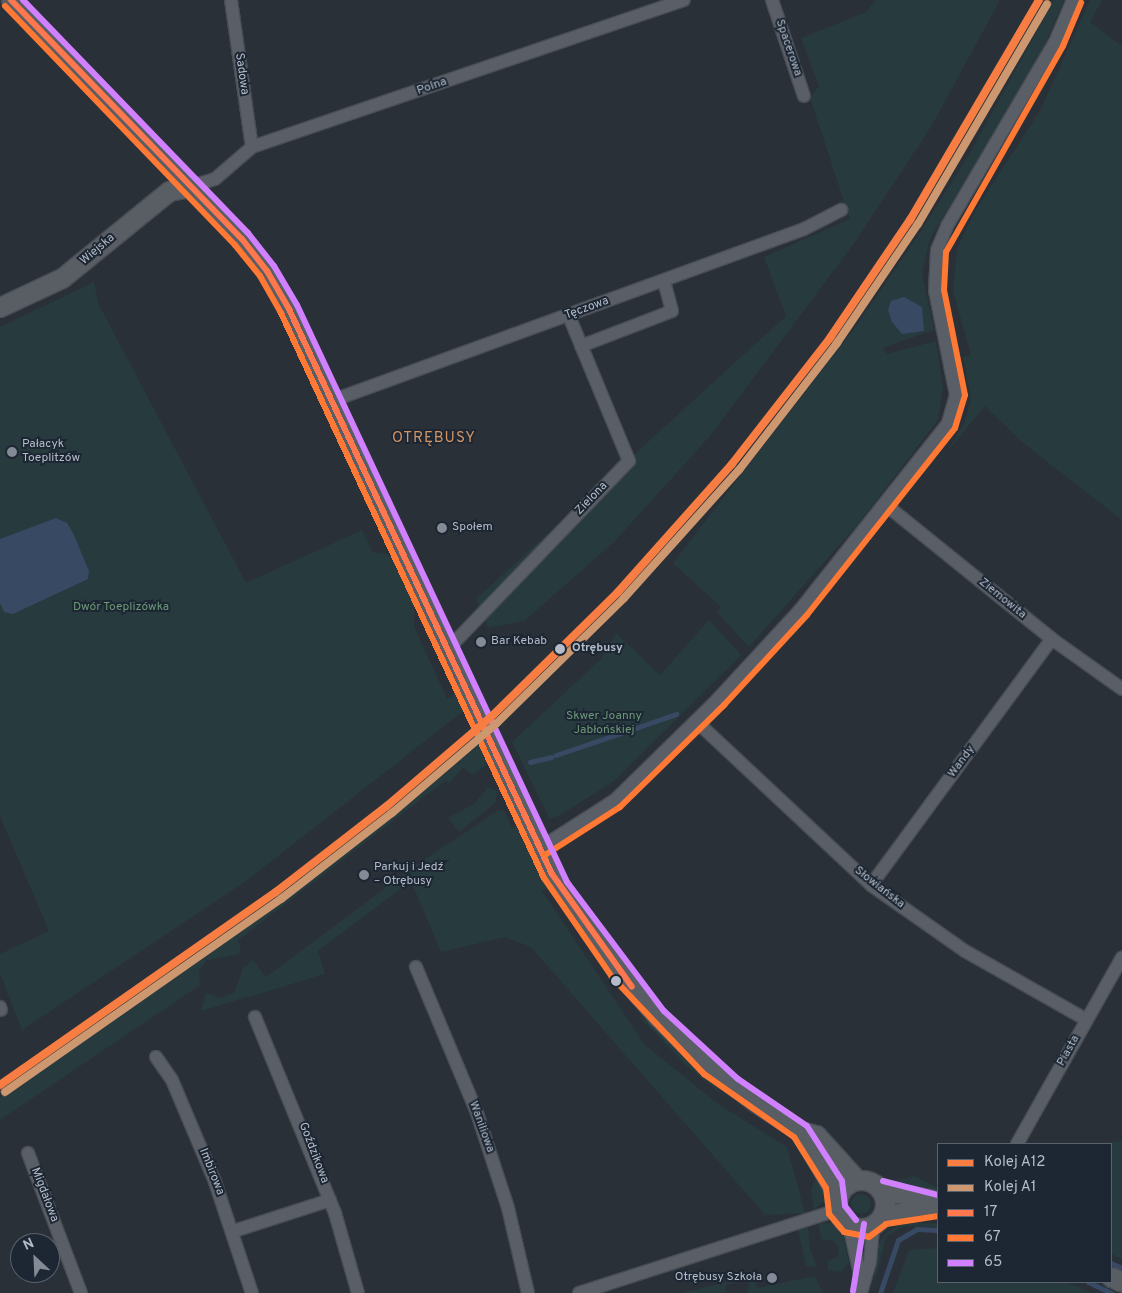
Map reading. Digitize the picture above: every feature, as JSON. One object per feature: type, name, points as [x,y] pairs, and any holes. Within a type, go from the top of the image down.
[{"type":"main road","points":[[10,0],[267,271],[331,401],[559,887],[658,1018],[733,1086],[800,1131],[821,1139],[857,1180],[881,1190],[930,1199],[937,1206]]},
{"type":"main road","name":"Wiejska","points":[[0,307],[62,278],[169,191],[189,187]]},
{"type":"main road","points":[[800,1131],[849,1225],[937,1207]]},
{"type":"main road","points":[[838,1203],[857,1180]]},
{"type":"main road","points":[[877,1220],[885,1202],[881,1190]]},
{"type":"street","name":"Sadowa","points":[[231,0],[252,147]]},
{"type":"street","name":"Polna","points":[[189,187],[215,179],[252,147],[684,0]]},
{"type":"street","name":"Spacerowa","points":[[772,0],[804,96]]},
{"type":"street","points":[[540,848],[615,800],[696,721],[800,610],[886,505],[945,428],[954,410],[954,374],[935,286],[939,244],[1040,70],[1073,0]]},
{"type":"street","name":"Tęczowa","points":[[331,401],[664,281],[841,210]]},
{"type":"street","points":[[581,346],[672,311],[664,281]]},
{"type":"street","name":"Zielona","points":[[447,650],[629,461],[569,316]]},
{"type":"street","name":"Ziemowita","points":[[886,505],[1052,639],[1122,689]]},
{"type":"street","name":"Wandy","points":[[871,885],[1052,639]]},
{"type":"street","name":"Słowiańska","points":[[696,721],[871,885],[965,951],[1087,1020]]},
{"type":"street","name":"Piasta","points":[[1018,1143],[1122,958]]},
{"type":"street","name":"Waniliowa","points":[[416,967],[477,1113],[508,1208],[528,1293]]},
{"type":"street","name":"Goździkowa","points":[[255,1017],[330,1200],[358,1293]]},
{"type":"street","name":"Imbirowa","points":[[156,1057],[172,1080],[234,1232],[252,1293]]},
{"type":"street","name":"Migdałowa","points":[[28,1153],[81,1293]]},
{"type":"street","points":[[234,1232],[330,1200]]},
{"type":"street","points":[[579,1293],[838,1203]]},
{"type":"street","points":[[862,1288],[870,1262],[877,1220]]},
{"type":"street","points":[[849,1225],[862,1288]]},
{"type":"green space","points":[[876,0],[1000,0],[932,125],[855,242],[710,436],[614,542],[524,621],[488,628],[476,599],[786,316],[764,257],[850,219],[810,98],[819,86],[801,38],[866,12]]},
{"type":"green space","points":[[1054,0],[1064,0],[1040,55],[930,239],[922,273],[934,330],[882,348],[887,354],[936,341],[943,387],[938,420],[858,524],[749,647],[717,612],[721,607],[673,563],[854,329],[917,237],[970,153]]},
{"type":"green space","points":[[1090,0],[1102,0],[1090,22],[1122,46],[1122,520],[1022,442],[985,406],[947,452],[964,423],[971,400],[963,357],[971,355],[953,291],[957,249],[975,211],[1041,109]]},
{"type":"green space","name":"Dwór Toeplizówka","points":[[94,282],[98,303],[246,583],[362,530],[372,552],[390,555],[414,605],[414,626],[447,699],[458,692],[466,709],[246,881],[22,1030],[0,973],[0,954],[49,931],[0,816],[0,327]]},
{"type":"green space","name":"Skwer Joanny Jabłońskiej","points":[[709,620],[741,655],[614,781],[559,816],[549,818],[512,742],[601,659],[616,633],[660,675]]},
{"type":"green space","points":[[477,736],[488,755],[485,766],[473,775],[463,768],[449,783],[446,780],[237,941],[241,947],[239,954],[207,960],[199,970],[200,985],[0,1120],[0,1098],[203,952],[432,776]]},
{"type":"green space","points":[[488,787],[497,791],[496,802],[459,832],[448,818],[474,804]]},
{"type":"green space","points":[[499,810],[505,811],[512,828],[519,825],[547,888],[542,891],[644,1044],[718,1104],[787,1147],[805,1213],[765,1215],[531,947],[505,937],[441,952],[411,881],[318,951],[325,974],[201,1011],[206,993],[220,998],[234,993],[243,968],[253,960],[266,977],[413,867]]},
{"type":"green space","points":[[637,1015],[657,1028],[730,1101],[687,1066]]},
{"type":"green space","points":[[1122,1141],[1122,1259],[1112,1254],[1112,1143],[1105,1143]]},
{"type":"green space","points":[[817,1174],[828,1198],[814,1209],[811,1190]]},
{"type":"green space","points":[[915,1176],[937,1187],[937,1194],[889,1183]]},
{"type":"green space","points":[[861,1194],[868,1197],[871,1204],[868,1211],[861,1214],[854,1211],[851,1204],[854,1197]]},
{"type":"green space","points":[[906,1222],[937,1224],[937,1227],[904,1226],[886,1237],[872,1293],[879,1243],[887,1232]]},
{"type":"green space","points":[[818,1223],[833,1223],[843,1235],[849,1263],[841,1272],[828,1270],[827,1262],[838,1256],[839,1247],[833,1240],[822,1241]]},
{"type":"green space","points":[[808,1227],[810,1249],[817,1267],[806,1266],[798,1230]]},
{"type":"green space","points":[[937,1248],[937,1283],[1068,1283],[1092,1293],[893,1293],[909,1250]]},
{"type":"green space","points":[[753,1276],[757,1288],[815,1276],[823,1293],[748,1293],[749,1279],[725,1285],[726,1292],[680,1293]]},
{"type":"water","points":[[904,297],[922,307],[924,331],[902,334],[892,322],[888,310],[891,301]]},
{"type":"water","points":[[56,518],[67,523],[73,533],[89,571],[88,579],[13,614],[4,612],[0,603],[0,539]]},
{"type":"waterway","points":[[630,730],[676,714]]},
{"type":"waterway","points":[[556,755],[624,732]]},
{"type":"waterway","points":[[530,762],[551,757]]},
{"type":"waterway","points":[[880,1293],[898,1240],[917,1229],[937,1230]]},
{"type":"waterway","points":[[1112,1263],[1122,1268]]},
{"type":"waterway","points":[[1090,1283],[1112,1293]]},
{"type":"rail line","name":"A12","points":[[0,1085],[276,892],[387,806],[491,717],[618,592],[732,464],[830,338],[910,220],[1039,0]]},
{"type":"rail line","name":"A1","points":[[5,1092],[281,899],[392,813],[497,723],[624,598],[739,470],[837,343],[918,224],[1047,4]]},
{"type":"transit line","name":"17","points":[[11,0],[242,239],[267,271],[289,309],[552,874],[632,987]]},
{"type":"transit line","name":"65","points":[[23,0],[248,233],[274,266],[297,305],[567,882],[664,1011],[738,1079],[807,1126],[842,1181],[845,1206],[856,1220]]},
{"type":"transit line","name":"67","points":[[545,855],[620,807],[724,705],[807,615],[955,428],[965,395],[944,290],[946,252],[1063,46],[1081,3]]},
{"type":"transit line","name":"67","points":[[5,6],[235,245],[260,276],[281,313],[544,878],[612,977],[704,1074],[794,1137],[826,1188],[829,1214],[844,1232],[869,1237],[886,1224],[937,1216]]},
{"type":"transit line","name":"65","points":[[883,1181],[937,1195]]},
{"type":"transit line","name":"65","points":[[853,1291],[864,1224]]},
{"type":"place","name":"Pałacyk Toeplitzów","points":[[12,452]]},
{"type":"place","name":"Społem","points":[[442,528]]},
{"type":"place","name":"Bar Kebab","points":[[481,642]]},
{"type":"place","name":"Otrębusy","points":[[560,649]]},
{"type":"place","name":"Parkuj i Jedź – Otrębusy","points":[[364,875]]},
{"type":"place","name":"Otrębusy Szkoła","points":[[772,1278]]},
{"type":"district","name":"OTRĘBUSY","points":[[434,439]]}]
